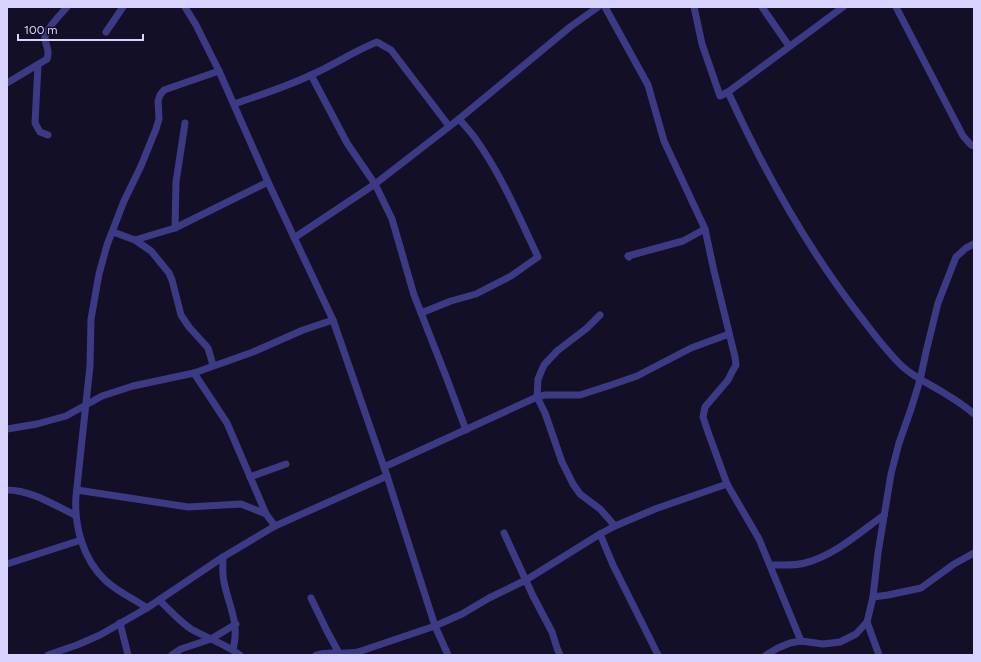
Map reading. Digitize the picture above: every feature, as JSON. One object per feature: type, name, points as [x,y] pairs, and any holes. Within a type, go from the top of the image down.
[{"type":"street","points":[[7,83],[47,59],[49,54],[45,37],[48,30],[67,7]]},
{"type":"street","points":[[106,32],[123,7]]},
{"type":"street","points":[[185,7],[196,25],[219,71],[268,182],[333,320],[384,467],[435,626],[448,655]]},
{"type":"street","points":[[294,238],[375,184],[459,119],[570,28],[598,7]]},
{"type":"street","points":[[606,7],[648,84],[664,141],[705,229],[736,365],[728,380],[706,407],[703,417],[727,484],[759,539],[801,641]]},
{"type":"street","points":[[694,7],[702,44],[720,96],[728,92],[843,7]]},
{"type":"street","points":[[762,7],[789,46]]},
{"type":"street","points":[[896,7],[963,136],[971,145],[974,146]]},
{"type":"street","points":[[234,104],[311,75],[358,50],[377,42],[391,50],[449,126]]},
{"type":"street","points":[[38,65],[35,123],[40,132],[48,135]]},
{"type":"street","points":[[147,608],[106,581],[91,564],[81,540],[75,515],[90,366],[91,319],[107,245],[124,201],[141,166],[156,129],[159,119],[158,101],[160,95],[164,90],[219,71]]},
{"type":"street","points":[[311,75],[347,143],[375,184],[392,219],[414,295],[466,430]]},
{"type":"street","points":[[728,92],[767,170],[806,240],[853,308],[904,368],[920,380],[945,393],[974,414]]},
{"type":"street","points":[[421,313],[476,294],[512,276],[538,257],[492,164],[475,137],[459,119]]},
{"type":"street","points":[[175,228],[176,182],[185,123]]},
{"type":"street","points":[[135,240],[175,228],[268,182]]},
{"type":"street","points":[[629,257],[628,256],[683,241],[705,229]]},
{"type":"street","points":[[113,232],[135,240],[151,251],[169,274],[181,315],[189,327],[208,348],[213,365]]},
{"type":"street","points":[[766,655],[790,643],[801,641],[822,644],[840,642],[856,634],[866,622],[873,596],[884,515],[899,442],[920,380],[938,303],[956,257],[966,248],[974,244]]},
{"type":"street","points":[[600,315],[587,328],[557,351],[544,365],[538,379],[537,397],[545,413],[562,462],[573,484],[580,494],[600,509],[615,526]]},
{"type":"street","points":[[7,429],[37,424],[66,416],[102,396],[133,386],[194,373],[253,352],[302,330],[333,320]]},
{"type":"street","points":[[384,467],[537,397],[545,395],[580,395],[611,385],[637,376],[690,348],[729,334]]},
{"type":"street","points":[[194,373],[227,423],[266,514],[275,526]]},
{"type":"street","points":[[250,477],[286,464]]},
{"type":"street","points":[[48,655],[63,653],[100,635],[147,608],[223,557],[275,526],[387,476]]},
{"type":"street","points":[[316,655],[334,652],[347,654],[358,652],[435,626],[462,614],[526,580],[615,526],[655,509],[727,484]]},
{"type":"street","points":[[7,490],[17,490],[34,496],[75,515]]},
{"type":"street","points":[[77,490],[188,507],[241,504],[266,514]]},
{"type":"street","points":[[771,565],[803,564],[820,558],[840,547],[884,515]]},
{"type":"street","points":[[504,533],[552,632],[556,648],[560,655]]},
{"type":"street","points":[[600,534],[613,565],[658,655]]},
{"type":"street","points":[[7,564],[81,540]]},
{"type":"street","points":[[873,596],[894,594],[921,588],[954,564],[974,553]]},
{"type":"street","points":[[223,557],[224,583],[236,624],[233,649]]},
{"type":"street","points":[[312,598],[327,631],[340,654]]},
{"type":"street","points":[[159,600],[189,627],[233,649],[240,655]]},
{"type":"street","points":[[866,622],[879,655]]},
{"type":"street","points":[[120,623],[128,655]]},
{"type":"street","points":[[172,655],[181,649],[211,639],[236,624]]}]
